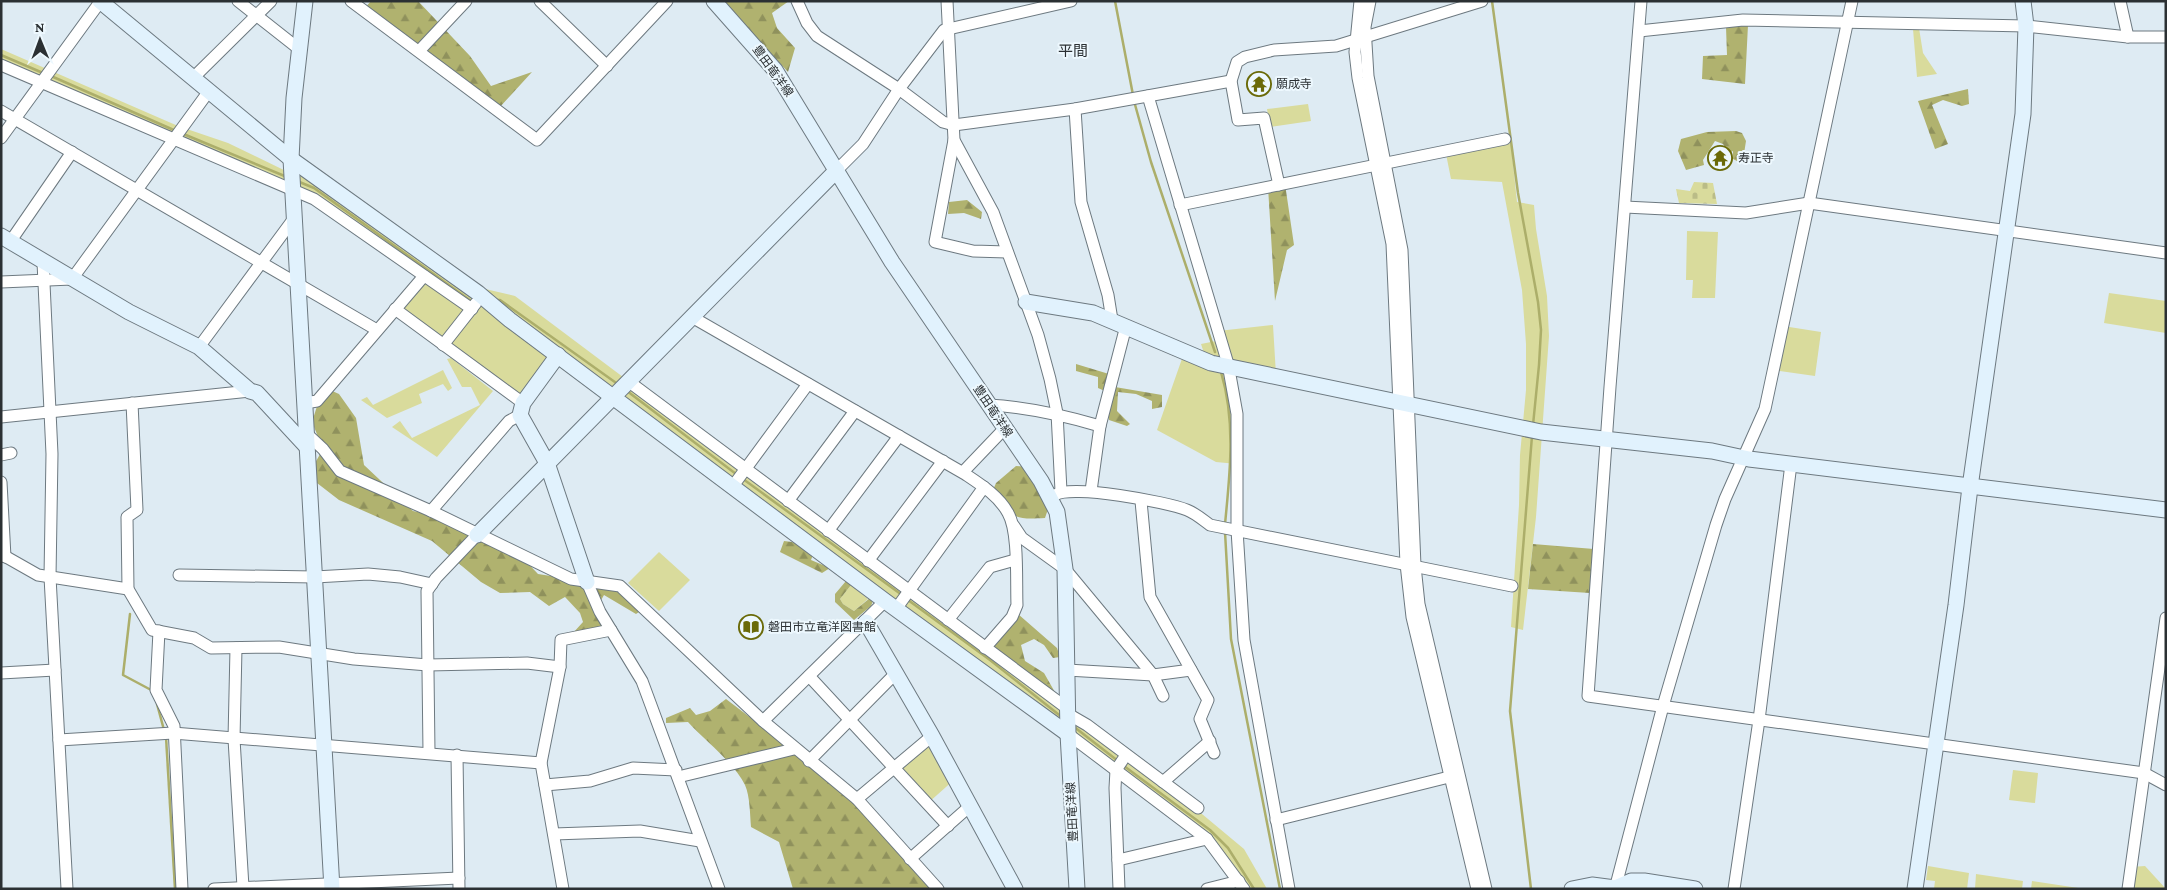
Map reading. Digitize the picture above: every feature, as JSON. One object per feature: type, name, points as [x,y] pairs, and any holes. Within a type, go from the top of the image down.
[{"type":"street","points":[[1,138],[100,1],[291,159],[482,296],[891,605],[1068,734],[1207,839],[1241,885],[1207,889]]},
{"type":"street","points":[[238,1],[299,49]]},
{"type":"street","points":[[193,78],[271,1]]},
{"type":"street","points":[[305,1],[299,49],[291,159],[332,887]]},
{"type":"street","points":[[351,1],[537,140],[668,1]]},
{"type":"street","points":[[418,51],[466,1]]},
{"type":"street","points":[[540,1],[607,66]]},
{"type":"street","name":"豊田竜洋線","points":[[714,1],[775,70],[838,170],[892,262],[1005,428],[1056,494],[1065,569],[1068,734],[1077,889]]},
{"type":"street","points":[[797,1],[807,23],[817,36],[899,89],[943,122],[954,124],[1075,109],[1231,81]]},
{"type":"street","points":[[947,1],[954,140],[935,242],[973,251],[1008,252]]},
{"type":"street","points":[[429,752],[427,591],[432,584],[612,396],[864,144],[899,89],[944,30],[1071,1]]},
{"type":"street","points":[[1360,1],[1361,39],[1392,244],[1404,402],[1412,617],[1477,889]]},
{"type":"street","points":[[1361,39],[1370,1]]},
{"type":"street","points":[[1279,185],[1264,118],[1238,120],[1231,81],[1237,62],[1245,57],[1274,50],[1320,49],[1361,39],[1482,1]]},
{"type":"street","points":[[1641,1],[1588,696],[1936,746],[2144,773],[2166,785]]},
{"type":"street","points":[[1615,888],[1663,706],[1716,525],[1725,499],[1765,409],[1852,1]]},
{"type":"street","points":[[1915,889],[2023,114],[2026,26],[2023,1]]},
{"type":"street","points":[[2120,1],[2128,37]]},
{"type":"street","points":[[1639,31],[1742,20],[2026,26],[2128,37],[2166,37]]},
{"type":"street","points":[[1,64],[314,199],[472,309]]},
{"type":"street","points":[[72,279],[209,91]]},
{"type":"street","points":[[1148,96],[1228,365],[1238,414],[1237,530],[1244,640],[1289,889]]},
{"type":"street","points":[[1075,109],[1081,202],[1108,295],[1112,320]]},
{"type":"street","points":[[1,112],[138,189],[377,330]]},
{"type":"street","points":[[1180,205],[1504,139]]},
{"type":"street","points":[[954,140],[993,212],[1026,302],[1050,379],[1057,413],[1056,494],[1091,491],[1166,503],[1190,511],[1210,525],[1512,586]]},
{"type":"street","points":[[72,152],[6,239],[129,312],[199,347],[250,390],[257,393],[307,441],[323,449],[340,471],[431,511],[571,580],[620,586],[794,749],[857,799],[938,889]]},
{"type":"street","points":[[1625,207],[1746,213],[1809,203],[2166,253]]},
{"type":"street","points":[[199,347],[295,217]]},
{"type":"street","points":[[43,262],[52,454],[50,577],[67,889]]},
{"type":"street","points":[[305,403],[317,401],[424,276]]},
{"type":"street","points":[[1,282],[72,279]]},
{"type":"street","points":[[443,345],[482,296]]},
{"type":"street","points":[[1026,302],[1060,306],[1112,320],[1209,362],[1541,432],[1712,451],[1744,458],[2166,510]]},
{"type":"street","points":[[395,309],[522,409],[547,463],[587,582],[600,612],[642,681],[719,889]]},
{"type":"street","points":[[692,317],[963,472],[984,487],[1008,511],[1014,526],[1022,538],[1065,569],[1153,675],[1163,696]]},
{"type":"street","points":[[1091,491],[1100,426],[1126,326]]},
{"type":"street","points":[[431,511],[509,421],[522,409],[558,355]]},
{"type":"street","points":[[628,381],[1198,808]]},
{"type":"street","points":[[733,486],[747,470],[808,384]]},
{"type":"street","points":[[1,417],[250,390]]},
{"type":"street","points":[[132,403],[137,510],[127,517],[128,589],[152,630],[194,638],[211,648],[279,647],[319,654],[428,665],[527,663],[560,667]]},
{"type":"street","points":[[989,405],[1021,406],[1057,413],[1100,426]]},
{"type":"street","points":[[788,501],[855,411]]},
{"type":"street","points":[[963,472],[1005,428]]},
{"type":"street","points":[[828,531],[899,436]]},
{"type":"street","points":[[868,561],[943,461]]},
{"type":"street","points":[[1734,889],[1759,720],[1791,464]]},
{"type":"street","points":[[1,482],[3,556],[38,575],[128,589]]},
{"type":"street","points":[[763,721],[866,622],[910,591],[984,487]]},
{"type":"street","points":[[1141,500],[1150,597],[1208,700],[1200,719],[1214,753]]},
{"type":"street","points":[[985,648],[1012,617],[1017,605],[1014,526]]},
{"type":"street","points":[[948,620],[990,566],[1015,560]]},
{"type":"street","points":[[1411,565],[1424,629],[1486,889]]},
{"type":"street","points":[[179,575],[314,577],[368,574],[400,577],[432,584]]},
{"type":"street","points":[[2128,889],[2144,773],[2160,699],[2166,618]]},
{"type":"street","points":[[866,622],[932,736],[1015,889]]},
{"type":"street","points":[[563,889],[541,764],[560,667],[561,640],[611,630]]},
{"type":"street","points":[[159,631],[156,690],[174,726],[182,889]]},
{"type":"street","points":[[236,648],[234,739],[243,887]]},
{"type":"street","points":[[1,673],[55,670]]},
{"type":"street","points":[[1067,670],[1153,675],[1192,670]]},
{"type":"street","points":[[809,761],[896,673]]},
{"type":"street","points":[[810,676],[896,767],[948,826]]},
{"type":"street","points":[[59,740],[173,733],[429,752],[541,764]]},
{"type":"street","points":[[857,799],[932,736]]},
{"type":"street","points":[[1163,782],[1210,741]]},
{"type":"street","points":[[545,785],[590,781],[634,768],[677,774],[794,749]]},
{"type":"street","points":[[1120,889],[1115,788],[1116,770],[1126,755]]},
{"type":"street","points":[[214,889],[459,883],[457,756]]},
{"type":"street","points":[[1276,820],[1449,777]]},
{"type":"street","points":[[910,859],[970,806]]},
{"type":"street","points":[[554,834],[640,831],[700,841]]},
{"type":"street","points":[[1118,860],[1207,839]]},
{"type":"street","points":[[1572,889],[1592,885],[1615,888],[1631,881],[1644,881],[1695,889]]},
{"type":"green space","points":[[371,1],[418,1],[470,56],[491,86],[532,72],[499,108],[363,10]]},
{"type":"green space","points":[[722,1],[789,1],[772,13],[777,28],[795,48],[788,72]]},
{"type":"green space","points":[[1748,25],[1745,84],[1702,79],[1703,56],[1727,55],[1726,27]]},
{"type":"green space","points":[[1919,28],[1923,53],[1937,74],[1917,77],[1913,29]]},
{"type":"green space","points":[[1,49],[178,126],[228,143],[292,174],[310,178],[468,285],[515,296],[1166,784],[1244,849],[1267,889],[1242,889],[1202,836],[558,355],[523,403],[401,308],[424,280],[314,199],[1,65]]},
{"type":"green space","points":[[1968,89],[1969,104],[1962,106],[1943,100],[1932,105],[1948,144],[1935,149],[1918,101]]},
{"type":"green space","points":[[1308,104],[1311,121],[1270,127],[1267,109]]},
{"type":"green space","points":[[1736,131],[1742,133],[1746,141],[1743,160],[1739,162],[1733,159],[1733,151],[1729,153],[1723,144],[1715,141],[1703,160],[1704,165],[1686,170],[1678,151],[1681,139],[1707,132]]},
{"type":"green space","points":[[1505,139],[1511,145],[1517,202],[1534,205],[1547,296],[1549,336],[1536,517],[1523,630],[1511,627],[1519,505],[1520,455],[1526,390],[1526,344],[1522,290],[1502,182],[1451,179],[1446,154]]},
{"type":"green space","points":[[1694,182],[1713,183],[1717,204],[1679,203],[1676,189],[1690,191]]},
{"type":"green space","points":[[1285,184],[1294,245],[1287,250],[1275,301],[1268,187]]},
{"type":"green space","points":[[967,200],[982,212],[981,219],[964,213],[948,214],[949,202]]},
{"type":"green space","points":[[1687,231],[1718,232],[1715,298],[1692,298],[1693,280],[1686,280]]},
{"type":"green space","points":[[2109,293],[2166,301],[2166,333],[2104,323]]},
{"type":"green space","points":[[1273,325],[1276,375],[1228,364],[1237,414],[1237,464],[1216,462],[1157,430],[1184,353],[1204,353],[1201,344],[1221,340],[1218,331]]},
{"type":"green space","points":[[1783,326],[1821,332],[1815,376],[1772,370]]},
{"type":"green space","points":[[451,358],[493,391],[437,457],[392,427],[400,421],[412,438],[480,405],[471,387],[462,387],[447,359]]},
{"type":"green space","points":[[1076,364],[1109,374],[1107,392],[1098,388],[1098,377],[1076,371]]},
{"type":"green space","points":[[443,370],[452,388],[448,391],[443,384],[419,394],[422,403],[387,418],[361,400],[367,397],[373,405]]},
{"type":"green space","points":[[1115,387],[1162,395],[1162,407],[1152,409],[1152,401],[1136,394],[1118,392],[1117,411],[1130,424],[1127,426],[1109,420],[1108,412]]},
{"type":"green space","points":[[330,390],[339,394],[356,418],[364,465],[413,511],[442,517],[520,555],[538,574],[615,586],[639,612],[636,614],[604,595],[596,609],[608,629],[573,633],[583,622],[580,613],[565,597],[549,606],[530,592],[500,593],[481,582],[432,541],[339,500],[317,483],[315,463],[323,449],[312,422],[318,403]]},
{"type":"green space","points":[[1016,466],[1031,467],[1048,509],[1045,518],[1025,518],[1013,515],[993,490],[996,483]]},
{"type":"green space","points":[[784,541],[792,542],[814,552],[811,560],[830,568],[822,573],[780,552]]},
{"type":"green space","points":[[1533,544],[1594,549],[1590,593],[1528,589]]},
{"type":"green space","points":[[659,552],[690,580],[659,611],[628,583]]},
{"type":"green space","points":[[846,581],[851,585],[840,599],[843,604],[854,611],[870,598],[873,601],[871,606],[854,620],[835,602],[835,594]]},
{"type":"green space","points":[[851,585],[868,599],[854,611],[843,604],[840,599]]},
{"type":"green space","points":[[1018,614],[1057,648],[1060,657],[1053,658],[1044,645],[1034,639],[1021,645],[1025,661],[1044,673],[1056,694],[997,656],[993,645]]},
{"type":"green space","points":[[726,699],[857,799],[938,889],[793,889],[779,842],[751,827],[747,789],[740,776],[688,722],[666,723],[666,718],[690,708],[696,715],[710,711]]},
{"type":"green space","points":[[932,736],[955,779],[928,803],[898,765]]},
{"type":"green space","points":[[2013,770],[2038,773],[2035,803],[2009,800]]},
{"type":"green space","points":[[1928,866],[1969,873],[1967,889],[1934,889],[1935,881],[1926,880]]},
{"type":"green space","points":[[2145,866],[2166,889],[2128,889],[2131,867]]},
{"type":"green space","points":[[1976,874],[2023,881],[2022,889],[1975,889]]},
{"type":"green space","points":[[2032,881],[2085,889],[2031,889]]},
{"type":"waterway","points":[[1115,1],[1133,95]]},
{"type":"waterway","points":[[1492,1],[1518,193],[1538,302],[1541,330],[1533,425]]},
{"type":"waterway","points":[[1,55],[43,73]]},
{"type":"waterway","points":[[51,76],[176,131]]},
{"type":"waterway","points":[[1134,101],[1151,162],[1215,352]]},
{"type":"waterway","points":[[181,133],[287,177]]},
{"type":"waterway","points":[[297,181],[314,188],[471,301],[474,301]]},
{"type":"waterway","points":[[497,300],[500,300],[619,385]]},
{"type":"waterway","points":[[1221,372],[1226,391],[1230,429],[1230,467],[1225,524]]},
{"type":"waterway","points":[[627,391],[736,474]]},
{"type":"waterway","points":[[1531,889],[1510,711],[1532,436]]},
{"type":"waterway","points":[[743,479],[902,595]]},
{"type":"waterway","points":[[1225,532],[1231,639],[1280,889]]},
{"type":"waterway","points":[[908,600],[990,660],[1063,718]]},
{"type":"waterway","points":[[130,614],[123,675],[153,691]]},
{"type":"waterway","points":[[157,704],[164,730]]},
{"type":"waterway","points":[[1073,726],[1118,761]]},
{"type":"waterway","points":[[166,737],[175,889]]},
{"type":"waterway","points":[[1124,766],[1210,830],[1228,848],[1254,889]]},
{"type":"place","name":"願成寺","points":[[1259,84]]},
{"type":"place","name":"寿正寺","points":[[1720,158]]},
{"type":"place","name":"磐田市立竜洋図書館","points":[[751,627]]},
{"type":"district","name":"平間","points":[[1073,51]]}]
